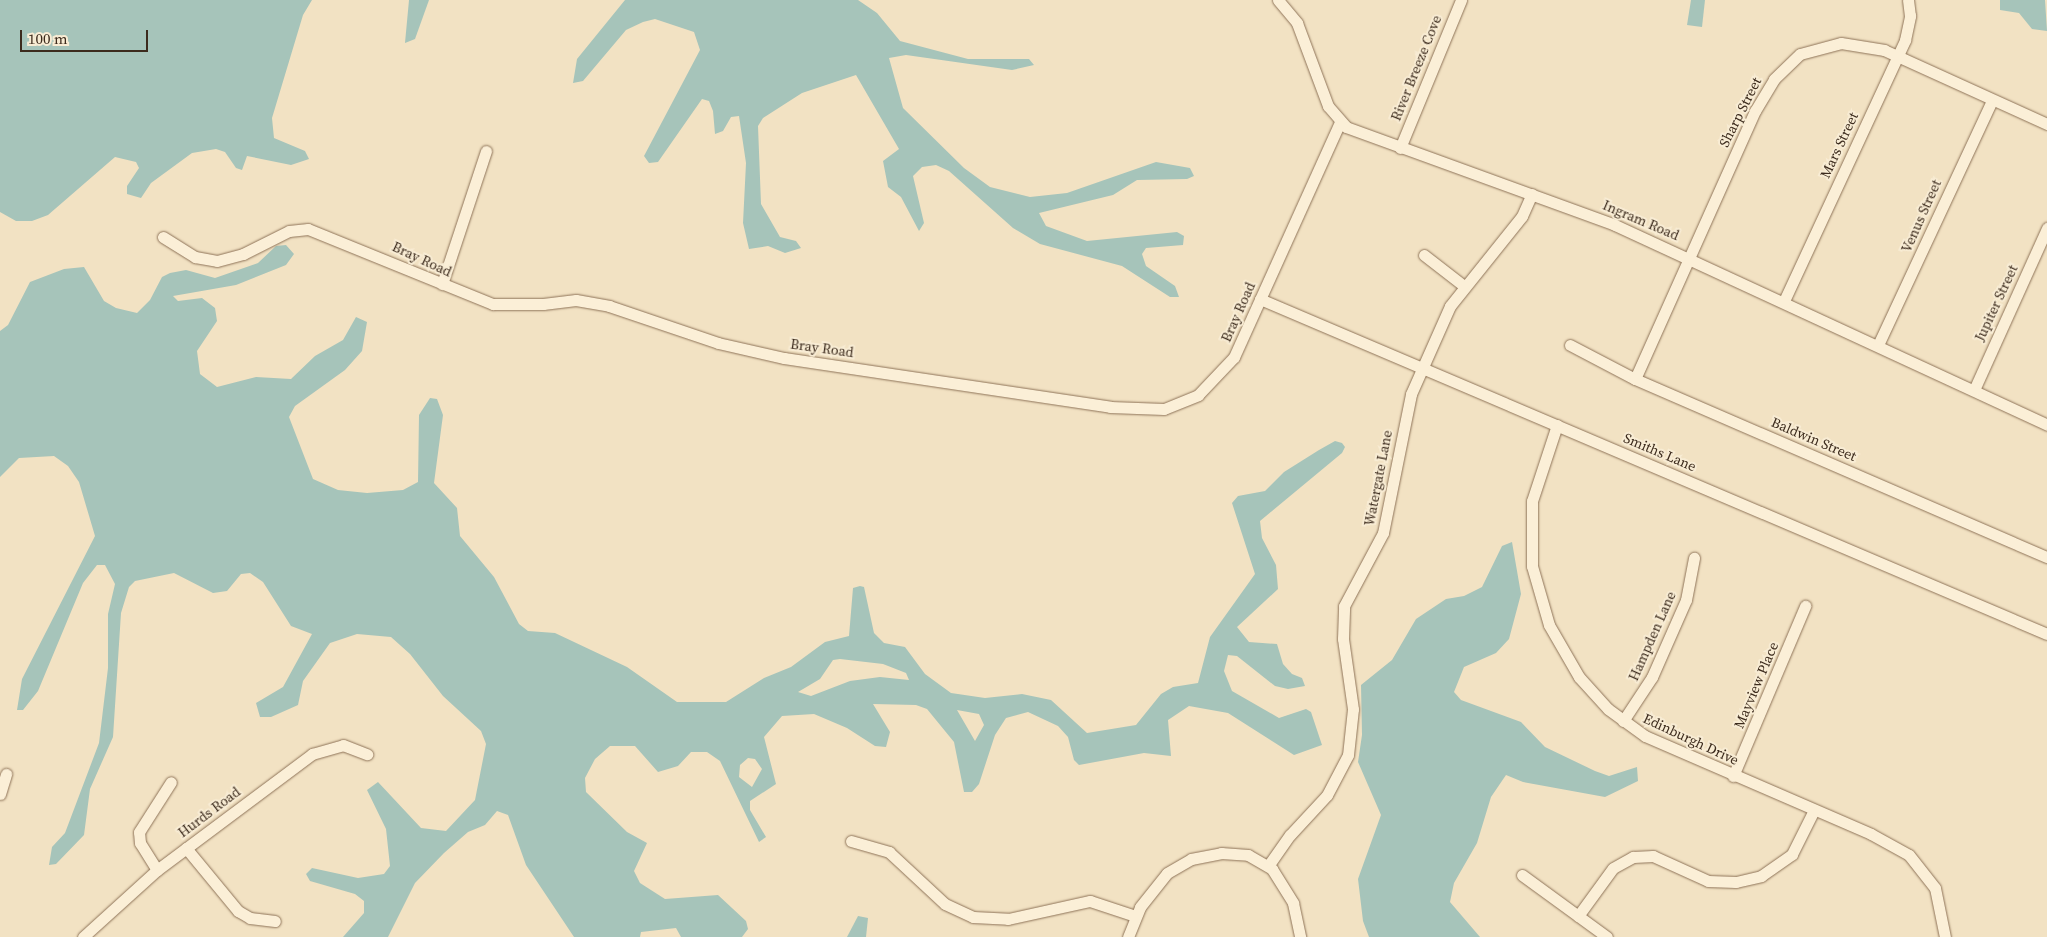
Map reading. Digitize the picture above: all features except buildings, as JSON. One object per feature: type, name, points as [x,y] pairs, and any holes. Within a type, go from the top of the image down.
[{"type":"street","points":[[1278,0],[1298,23],[1328,106],[1340,122]]},
{"type":"street","name":"River Breeze Cove","points":[[1400,148],[1461,0]]},
{"type":"street","name":"Mars Street","points":[[1784,301],[1908,32],[1908,0]]},
{"type":"street","name":"Sharp Street","points":[[1635,379],[1688,257],[1759,103],[1786,64],[1809,50],[1841,43],[1866,45],[1898,56],[2047,124]]},
{"type":"street","name":"Venus Street","points":[[1878,346],[1992,100]]},
{"type":"street","name":"Ingram Road","points":[[1340,122],[1400,148],[1586,213],[1784,301],[2047,425]]},
{"type":"street","name":"Bray Road","points":[[163,237],[195,257],[217,261],[243,254],[289,231],[308,228],[339,238],[442,284],[493,304],[543,304],[576,300],[609,306],[718,343],[784,358],[1148,410],[1177,405],[1209,386],[1244,340],[1260,299],[1340,122]]},
{"type":"street","points":[[442,284],[486,150]]},
{"type":"street","name":"Watergate Lane","points":[[1268,866],[1290,835],[1327,795],[1348,756],[1353,709],[1343,639],[1344,606],[1383,533],[1404,416],[1422,369],[1443,319],[1464,286],[1522,216],[1532,194]]},
{"type":"street","name":"Jupiter Street","points":[[1974,390],[2047,228]]},
{"type":"street","points":[[1424,255],[1464,286]]},
{"type":"street","name":"Smiths Lane","points":[[1260,299],[2047,634]]},
{"type":"street","name":"Baldwin Street","points":[[1570,345],[1635,379],[2047,557]]},
{"type":"street","name":"Edinburgh Drive","points":[[1557,424],[1532,501],[1531,541],[1535,582],[1549,625],[1567,659],[1593,694],[1623,721],[1664,746],[1891,844],[1919,865],[1937,894],[1946,937]]},
{"type":"street","name":"Hampden Lane","points":[[1623,721],[1652,677],[1686,600],[1694,558]]},
{"type":"street","name":"Mayview Place","points":[[1733,776],[1805,606]]},
{"type":"street","name":"Hurds Road","points":[[86,936],[157,870],[322,749],[344,745],[367,754]]},
{"type":"street","points":[[0,794],[6,774]]},
{"type":"street","points":[[157,870],[140,843],[139,832],[171,782]]},
{"type":"street","points":[[1578,916],[1613,868],[1633,857],[1653,856],[1708,881],[1736,882],[1761,876],[1792,854],[1814,810]]},
{"type":"street","points":[[850,841],[889,852],[945,904],[973,917],[1008,919],[1090,900],[1135,916]]},
{"type":"street","points":[[186,848],[238,911],[250,918],[275,921]]},
{"type":"street","points":[[1128,937],[1135,916],[1158,881],[1191,859],[1238,853],[1268,866],[1287,890],[1300,937]]},
{"type":"street","points":[[1522,875],[1607,937]]},
{"type":"water","points":[[0,0],[312,0],[303,15],[272,118],[274,138],[305,151],[309,159],[291,165],[247,156],[242,170],[236,168],[225,152],[216,149],[192,153],[151,183],[141,198],[127,194],[127,186],[139,168],[136,162],[115,157],[48,215],[32,221],[16,221],[0,212]]},
{"type":"water","points":[[409,0],[429,0],[415,39],[405,43]]},
{"type":"water","points":[[625,0],[858,0],[877,13],[900,41],[968,59],[1029,59],[1034,65],[1012,70],[906,55],[889,58],[903,108],[964,168],[990,187],[1030,197],[1067,193],[1156,162],[1190,168],[1194,176],[1187,179],[1137,180],[1113,195],[1039,213],[1046,226],[1087,241],[1177,232],[1184,236],[1183,245],[1146,248],[1142,254],[1146,266],[1175,286],[1179,297],[1170,297],[1122,266],[1040,244],[1013,228],[949,171],[936,165],[922,167],[913,176],[924,223],[919,231],[901,197],[888,187],[883,161],[899,149],[856,75],[802,93],[763,118],[758,126],[761,204],[780,237],[796,241],[801,248],[785,253],[768,246],[749,249],[743,223],[746,163],[739,116],[731,117],[723,131],[715,134],[713,111],[709,101],[702,99],[658,162],[649,163],[644,156],[700,50],[694,32],[655,19],[643,22],[626,30],[583,81],[573,83],[577,59]]},
{"type":"water","points":[[1691,0],[1705,0],[1702,27],[1687,25]]},
{"type":"water","points":[[2000,0],[2045,0],[2047,31],[2032,29],[2019,13],[2000,10]]},
{"type":"water","points":[[286,245],[294,254],[286,265],[236,285],[173,296],[178,301],[202,298],[215,308],[217,321],[197,351],[200,374],[217,387],[256,377],[291,379],[315,356],[343,340],[356,317],[367,322],[362,351],[345,370],[295,406],[289,417],[313,479],[338,490],[367,493],[403,490],[418,482],[419,415],[430,398],[437,399],[443,415],[434,483],[457,508],[460,536],[494,577],[519,624],[528,631],[555,633],[627,667],[677,702],[726,702],[764,678],[791,667],[825,642],[849,636],[853,588],[860,586],[864,587],[874,633],[884,643],[905,647],[925,674],[951,693],[985,698],[1022,694],[1051,700],[1087,733],[1136,725],[1161,694],[1173,687],[1198,683],[1210,637],[1255,574],[1232,503],[1238,496],[1265,491],[1284,472],[1319,450],[1335,441],[1342,443],[1345,447],[1342,453],[1260,521],[1262,538],[1276,565],[1278,589],[1237,627],[1249,642],[1277,644],[1283,664],[1292,674],[1302,678],[1305,686],[1288,689],[1275,686],[1237,656],[1228,655],[1224,671],[1232,691],[1279,718],[1306,709],[1311,712],[1322,745],[1294,755],[1228,713],[1189,706],[1168,720],[1171,756],[1144,753],[1079,765],[1074,760],[1068,737],[1058,726],[1028,712],[1006,718],[995,735],[979,784],[972,792],[964,792],[954,742],[927,709],[916,705],[873,704],[890,732],[886,747],[875,746],[847,728],[814,714],[782,716],[764,737],[776,784],[750,801],[750,810],[766,837],[759,842],[720,761],[707,752],[691,752],[678,766],[658,772],[635,746],[610,746],[595,759],[585,778],[586,792],[627,832],[647,843],[634,871],[640,883],[665,899],[718,895],[746,921],[748,929],[742,937],[681,937],[676,928],[641,932],[640,937],[574,937],[526,865],[508,815],[497,811],[485,825],[468,832],[444,853],[415,883],[388,937],[343,937],[364,913],[364,901],[355,894],[310,881],[306,874],[312,868],[358,878],[384,874],[390,866],[386,829],[367,790],[378,782],[421,828],[446,831],[475,800],[486,744],[481,731],[443,696],[410,654],[391,637],[357,634],[330,643],[303,681],[298,705],[271,717],[260,717],[256,703],[283,687],[312,634],[291,626],[263,582],[250,573],[241,574],[227,591],[213,593],[174,573],[135,581],[129,587],[121,613],[113,737],[90,789],[84,835],[56,864],[49,865],[52,847],[65,833],[99,743],[108,668],[108,614],[115,584],[105,565],[97,565],[83,583],[38,691],[23,710],[17,710],[22,679],[95,536],[79,482],[68,466],[54,456],[19,458],[0,477],[0,331],[8,325],[30,282],[64,269],[84,267],[104,301],[116,308],[137,313],[150,300],[162,277],[170,273],[186,270],[215,278],[258,263],[276,246]],"holes":[[[840,659],[883,664],[906,673],[909,680],[880,677],[850,681],[811,696],[798,692],[820,679],[833,660]],[[957,710],[979,714],[984,725],[975,741]],[[748,758],[755,759],[762,769],[752,787],[739,777],[740,765]]]},
{"type":"water","points":[[1512,542],[1521,594],[1509,639],[1496,653],[1464,667],[1454,692],[1461,700],[1521,722],[1545,747],[1595,771],[1609,776],[1637,767],[1638,781],[1605,797],[1523,782],[1506,775],[1491,797],[1477,843],[1454,883],[1450,902],[1480,937],[1369,937],[1363,921],[1358,879],[1381,815],[1358,762],[1362,735],[1361,685],[1392,660],[1416,619],[1446,599],[1464,596],[1482,587],[1502,546]]},
{"type":"water","points":[[858,916],[868,918],[866,937],[847,937]]}]
